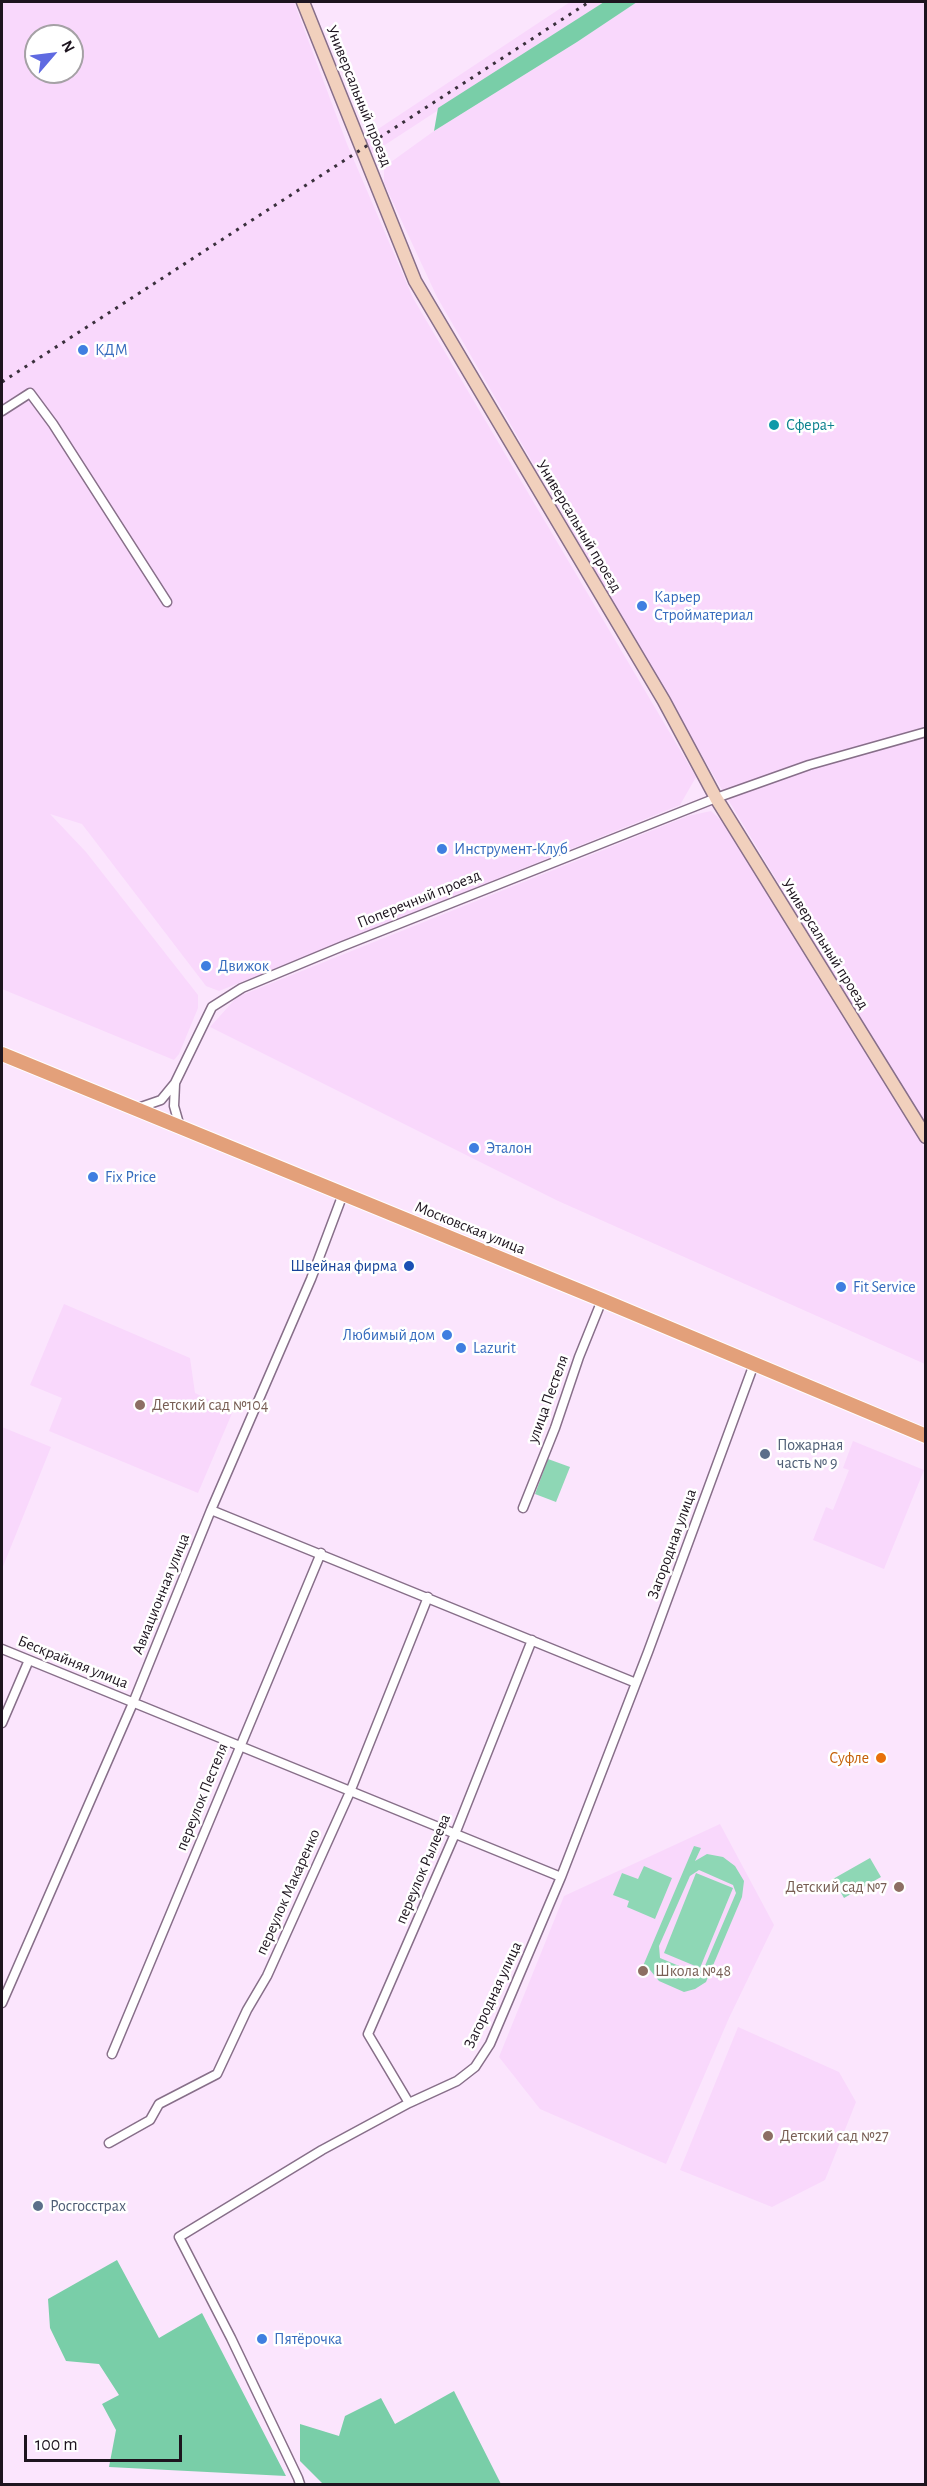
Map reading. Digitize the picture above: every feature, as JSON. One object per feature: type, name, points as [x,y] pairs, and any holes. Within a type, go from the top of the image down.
[{"type":"main road","name":"Московская улица","points":[[2,1054],[602,1300],[926,1436]]},
{"type":"street","name":"Универсальный проезд","points":[[303,2],[416,281],[664,701],[716,798],[926,1137]]},
{"type":"street","points":[[2,411],[30,393],[53,424],[167,602]]},
{"type":"street","name":"Поперечный проезд","points":[[135,1109],[161,1100],[175,1083],[212,1007],[242,988],[716,798],[809,765],[926,732]]},
{"type":"street","name":"Поперечный проезд","points":[[175,1083],[174,1106],[180,1127]]},
{"type":"street","name":"Авиационная улица","points":[[2,2003],[133,1703],[211,1510],[311,1279],[343,1194]]},
{"type":"street","name":"улица Пестеля","points":[[523,1508],[602,1300]]},
{"type":"street","name":"Загородная улица","points":[[301,2482],[179,2237],[322,2150],[410,2103],[457,2081],[475,2067],[490,2044],[561,1877],[636,1683],[754,1364]]},
{"type":"street","points":[[211,1510],[636,1683]]},
{"type":"street","name":"переулок Пестеля","points":[[112,2054],[321,1553]]},
{"type":"street","name":"переулок Макаренко","points":[[109,2143],[150,2121],[159,2104],[217,2074],[247,2010],[267,1976],[350,1791],[428,1597]]},
{"type":"street","name":"переулок Рылеева","points":[[410,2103],[368,2034],[455,1834],[532,1640]]},
{"type":"street","name":"Бескрайняя улица","points":[[2,1649],[561,1877]]},
{"type":"street","points":[[2,1723],[29,1660]]},
{"type":"shaded area","points":[[2,2],[294,2],[347,144],[413,298],[696,777],[680,805],[219,991],[206,986],[82,824],[50,814],[86,852],[198,995],[198,1008],[179,1054],[174,1060],[2,989]]},
{"type":"shaded area","points":[[570,2],[604,2],[371,154],[363,139]]},
{"type":"shaded area","points":[[637,2],[925,2],[925,1126],[709,768],[437,297],[384,183],[384,167],[434,131]]},
{"type":"shaded area","points":[[711,811],[729,828],[925,1149],[925,1364],[556,1200],[210,1027],[237,997],[688,816]]},
{"type":"shaded area","name":"Детский сад №104","points":[[64,1304],[190,1358],[195,1393],[233,1411],[198,1493],[49,1431],[62,1398],[30,1385]]},
{"type":"shaded area","points":[[2,1427],[51,1447],[2,1569]]},
{"type":"shaded area","points":[[853,1441],[924,1470],[884,1569],[813,1540],[826,1507],[833,1510],[849,1470],[843,1468]]},
{"type":"shaded area","name":"Школа №48","points":[[720,1824],[774,1925],[729,2018],[666,2164],[540,2109],[499,2057],[564,1896]]},
{"type":"shaded area","name":"Детский сад №27","points":[[738,2027],[839,2072],[856,2102],[825,2180],[772,2207],[680,2170]]},
{"type":"green space","points":[[604,2],[637,2],[434,131],[438,108]]},
{"type":"green space","points":[[548,1459],[570,1467],[556,1502],[535,1494]]},
{"type":"green space","points":[[694,1846],[701,1848],[695,1861],[707,1854],[723,1857],[735,1866],[744,1881],[742,1897],[706,1982],[695,1989],[684,1992],[659,1981],[650,1970],[648,1976],[640,1973]],"holes":[[[699,1870],[733,1885],[736,1893],[704,1968],[696,1973],[660,1958],[659,1946],[690,1876]]]},
{"type":"green space","points":[[870,1858],[881,1877],[844,1898],[833,1879]]},
{"type":"green space","points":[[644,1866],[672,1878],[655,1919],[627,1907],[629,1901],[613,1895],[622,1873],[638,1879]]},
{"type":"green space","points":[[696,1873],[733,1888],[700,1968],[664,1953]]},
{"type":"green space","points":[[117,2260],[159,2338],[202,2313],[286,2476],[109,2467],[116,2430],[102,2404],[119,2395],[99,2364],[66,2361],[50,2328],[48,2299]]},
{"type":"green space","points":[[454,2391],[501,2484],[323,2484],[300,2461],[300,2424],[339,2436],[345,2416],[381,2398],[395,2424]]},
{"type":"railway","points":[[2,382],[589,2]]},
{"type":"place","name":"КДМ","points":[[83,350]]},
{"type":"place","name":"Сфера+","points":[[774,425]]},
{"type":"place","name":"Карьер Стройматериал","points":[[642,606]]},
{"type":"place","name":"Инструмент-Клуб","points":[[442,849]]},
{"type":"place","name":"Движок","points":[[206,966]]},
{"type":"place","name":"Эталон","points":[[474,1148]]},
{"type":"place","name":"Fix Price","points":[[93,1177]]},
{"type":"place","name":"Швейная фирма","points":[[409,1266]]},
{"type":"place","name":"Fit Service","points":[[841,1287]]},
{"type":"place","name":"Любимый дом","points":[[447,1335]]},
{"type":"place","name":"Lazurit","points":[[461,1348]]},
{"type":"place","name":"Детский сад №104","points":[[140,1405]]},
{"type":"place","name":"Пожарная часть № 9","points":[[765,1454]]},
{"type":"place","name":"Суфле","points":[[881,1758]]},
{"type":"place","name":"Детский сад №7","points":[[899,1887]]},
{"type":"place","name":"Школа №48","points":[[643,1971]]},
{"type":"place","name":"Детский сад №27","points":[[768,2136]]},
{"type":"place","name":"Росгосстрах","points":[[38,2206]]},
{"type":"place","name":"Пятёрочка","points":[[262,2339]]}]
